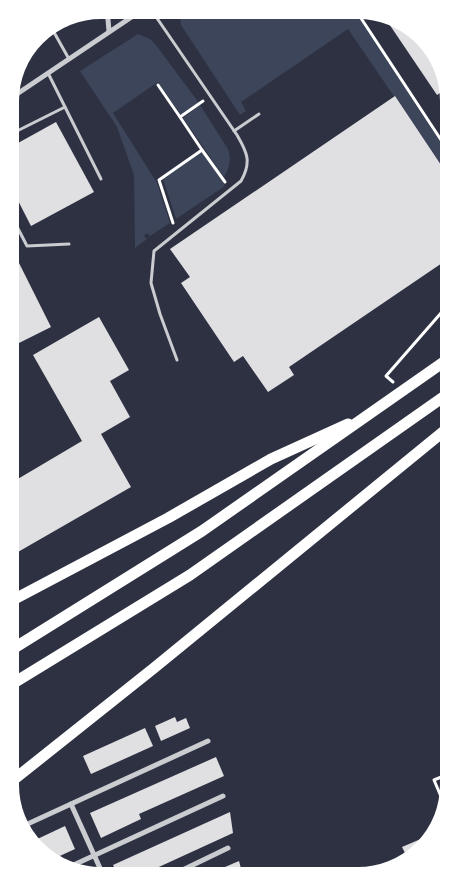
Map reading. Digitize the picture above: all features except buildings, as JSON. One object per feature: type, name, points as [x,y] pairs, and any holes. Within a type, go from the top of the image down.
[{"type":"highway","points":[[16,647],[202,531],[443,363]]},
{"type":"highway","points":[[16,682],[190,575],[443,397]]},
{"type":"highway","points":[[16,598],[168,518],[271,459],[375,411]]},
{"type":"highway","points":[[16,778],[154,668],[443,432]]},
{"type":"street","points":[[108,16],[109,31]]},
{"type":"street","points":[[17,94],[133,16]]},
{"type":"street","points":[[26,824],[208,741]]},
{"type":"street","points":[[74,865],[223,796]]},
{"type":"street","points":[[71,804],[100,870]]},
{"type":"street","points":[[182,870],[228,848]]},
{"type":"lane","points":[[155,16],[247,153],[246,173],[241,181],[154,251],[151,283],[177,360]]},
{"type":"lane","points":[[54,31],[69,58]]},
{"type":"lane","points":[[48,72],[101,179]]},
{"type":"lane","points":[[16,131],[65,107]]},
{"type":"lane","points":[[234,131],[259,114]]},
{"type":"lane","points":[[16,224],[28,246],[69,244]]},
{"type":"path","points":[[360,16],[443,143]]},
{"type":"path","points":[[158,85],[231,190]]},
{"type":"path","points":[[180,117],[210,96]]},
{"type":"path","points":[[176,233],[159,180],[202,150]]},
{"type":"path","points":[[442,798],[434,780],[443,776]]},
{"type":"shaded area","points":[[180,16],[360,16],[443,143],[443,168],[348,29],[241,102],[246,111],[240,115],[181,25]]},
{"type":"shaded area","points":[[138,34],[150,39],[156,45],[199,103],[181,115],[158,82],[113,113],[157,183],[170,223],[150,236],[147,233],[144,236],[147,239],[135,248],[134,175],[117,127],[80,71]]},
{"type":"shaded area","points":[[200,105],[228,149],[229,164],[224,177],[183,118]]},
{"type":"shaded area","points":[[202,151],[225,186],[176,219],[163,179]]}]
